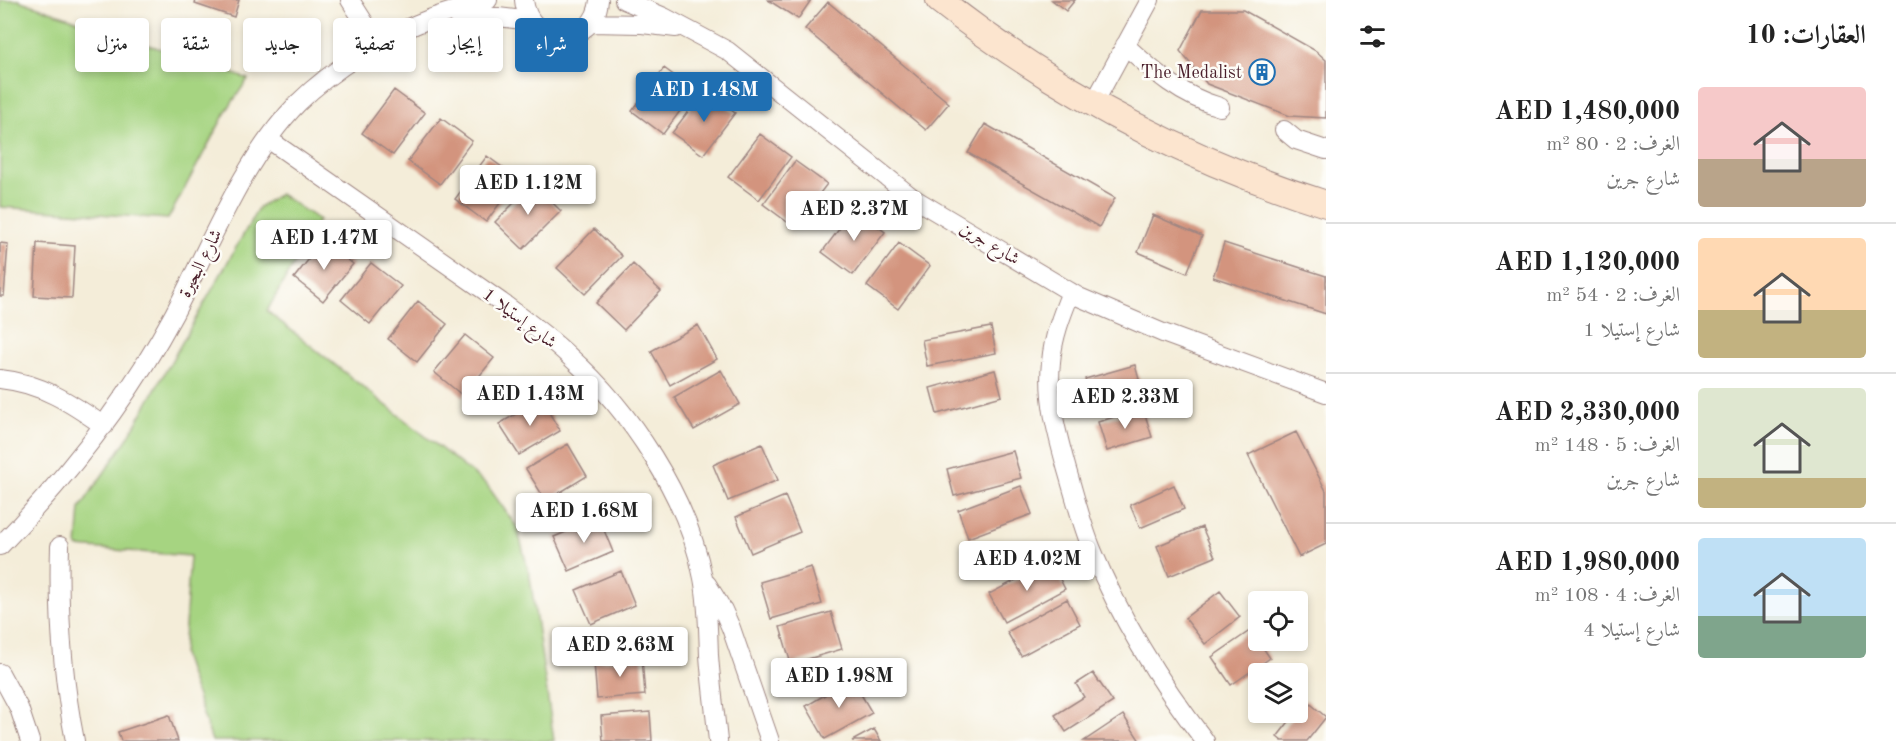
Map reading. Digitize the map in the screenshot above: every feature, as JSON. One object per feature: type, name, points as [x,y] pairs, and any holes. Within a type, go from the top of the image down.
[{"type":"main road","points":[[939,0],[1020,59],[1094,104],[1167,141],[1232,170],[1326,204]]},
{"type":"street","points":[[350,0],[361,18]]},
{"type":"street","name":"شارع البحيرة","points":[[432,18],[488,0]]},
{"type":"street","points":[[524,0],[525,10],[529,18]]},
{"type":"street","points":[[590,23],[596,13],[598,0]]},
{"type":"street","name":"شارع جرين","points":[[624,0],[690,30],[728,51],[913,198],[1071,292],[1162,333],[1326,395]]},
{"type":"street","points":[[1094,104],[1150,0]]},
{"type":"street","name":"شارع البحيرة","points":[[432,18],[465,16],[515,19]]},
{"type":"street","name":"شارع جرين","points":[[590,23],[642,24],[690,30]]},
{"type":"street","points":[[1125,45],[1176,88],[1203,102],[1220,107]]},
{"type":"street","name":"شارع البحيرة","points":[[0,546],[65,475],[129,391],[173,315],[250,166],[268,139],[299,102],[337,72]]},
{"type":"street","points":[[1284,130],[1296,140],[1326,150]]},
{"type":"street","name":"شارع إستيلا 1","points":[[268,139],[501,302],[569,356],[598,384],[623,414],[646,447],[666,482],[694,544],[703,577],[718,741]]},
{"type":"street","points":[[1071,292],[1058,325],[1051,361],[1051,398],[1057,434],[1077,505],[1092,551],[1134,637],[1205,741]]},
{"type":"street","points":[[0,379],[38,387],[62,397],[104,426]]},
{"type":"street","points":[[60,546],[61,646],[66,696],[75,741]]},
{"type":"street","points":[[703,577],[723,610],[771,741]]},
{"type":"street","points":[[0,673],[19,708],[30,741]]},
{"type":"green space","points":[[0,0],[18,0],[75,20],[75,72],[149,72],[149,45],[161,49],[161,72],[228,72],[248,79],[227,110],[168,219],[0,207]]},
{"type":"green space","points":[[280,194],[319,220],[267,311],[487,485],[517,527],[530,577],[554,741],[212,741],[183,655],[190,556],[77,547],[80,508],[127,439],[259,207]]},
{"type":"building","points":[[196,0],[239,0],[234,17],[195,4]]},
{"type":"building","points":[[768,0],[811,0],[798,19]]},
{"type":"building","points":[[1052,0],[1075,0],[1066,11]]},
{"type":"building","points":[[828,2],[949,103],[926,130],[805,29]]},
{"type":"building","name":"The Medalist","points":[[1202,10],[1243,10],[1316,51],[1326,60],[1326,118],[1290,116],[1207,84],[1180,51]]},
{"type":"building","points":[[664,68],[695,91],[663,134],[632,111]]},
{"type":"building","points":[[394,90],[425,113],[393,155],[362,133]]},
{"type":"building","points":[[704,90],[735,113],[703,155],[672,133]]},
{"type":"building","points":[[441,118],[472,141],[440,184],[408,161]]},
{"type":"building","points":[[985,124],[1115,198],[1099,227],[968,153]]},
{"type":"building","points":[[760,134],[791,157],[759,200],[728,177]]},
{"type":"building","points":[[487,156],[518,179],[486,222],[455,199]]},
{"type":"building","points":[[795,161],[827,184],[794,227],[763,204]]},
{"type":"building","points":[[533,184],[561,211],[523,249],[495,222]]},
{"type":"building","points":[[854,209],[885,232],[853,275],[822,252]]},
{"type":"building","points":[[1153,215],[1202,236],[1187,273],[1138,252]]},
{"type":"building","points":[[594,229],[622,256],[585,294],[557,268]]},
{"type":"building","points":[[324,240],[353,264],[323,301],[294,278]]},
{"type":"building","points":[[0,243],[8,244],[4,296],[0,296]]},
{"type":"building","points":[[37,243],[75,246],[72,298],[34,296]]},
{"type":"building","points":[[899,243],[930,266],[898,309],[867,286]]},
{"type":"building","points":[[1224,243],[1326,276],[1326,314],[1213,277]]},
{"type":"building","points":[[371,263],[401,286],[370,324],[341,300]]},
{"type":"building","points":[[633,264],[661,291],[624,330],[596,303]]},
{"type":"building","points":[[418,301],[447,324],[417,362],[388,339]]},
{"type":"building","points":[[698,325],[717,359],[670,385],[651,351]]},
{"type":"building","points":[[991,327],[996,353],[927,366],[922,340]]},
{"type":"building","points":[[465,335],[494,358],[463,396],[434,372]]},
{"type":"building","points":[[1135,365],[1142,390],[1092,404],[1085,379]]},
{"type":"building","points":[[721,370],[740,404],[694,430],[674,397]]},
{"type":"building","points":[[995,370],[1002,396],[937,414],[930,388]]},
{"type":"building","points":[[541,399],[560,431],[519,455],[499,424]]},
{"type":"building","points":[[1143,408],[1152,437],[1107,451],[1098,422]]},
{"type":"building","points":[[1296,432],[1326,491],[1326,544],[1299,557],[1248,455]]},
{"type":"building","points":[[568,444],[587,476],[546,501],[526,469]]},
{"type":"building","points":[[762,444],[778,480],[728,501],[713,465]]},
{"type":"building","points":[[1013,451],[1021,478],[954,496],[947,469]]},
{"type":"building","points":[[1174,485],[1184,509],[1140,528],[1130,505]]},
{"type":"building","points":[[1021,486],[1032,514],[968,538],[958,510]]},
{"type":"building","points":[[785,496],[800,532],[751,553],[736,517]]},
{"type":"building","points":[[599,518],[613,552],[569,571],[554,537]]},
{"type":"building","points":[[1202,527],[1215,557],[1169,576],[1157,546]]},
{"type":"building","points":[[1051,562],[1065,589],[1004,622],[989,594]]},
{"type":"building","points":[[811,567],[822,604],[771,619],[760,582]]},
{"type":"building","points":[[621,571],[635,605],[591,624],[576,590]]},
{"type":"building","points":[[1220,591],[1240,617],[1205,644],[1185,618]]},
{"type":"building","points":[[1067,599],[1080,624],[1021,656],[1007,632]]},
{"type":"building","points":[[831,612],[842,649],[791,664],[780,627]]},
{"type":"building","points":[[1248,632],[1248,651],[1265,651],[1270,658],[1263,663],[1248,663],[1248,673],[1231,685],[1212,657]]},
{"type":"building","points":[[642,658],[645,695],[597,699],[594,662]]},
{"type":"building","points":[[1093,673],[1113,702],[1066,732],[1055,715],[1084,697],[1076,684]]},
{"type":"building","points":[[852,679],[872,713],[825,739],[806,706]]},
{"type":"building","points":[[1308,702],[1326,717],[1307,741],[1282,741],[1277,737],[1288,723],[1308,723]]},
{"type":"building","points":[[650,712],[652,741],[603,741],[601,716]]},
{"type":"building","points":[[169,715],[178,741],[121,741],[118,732]]},
{"type":"building","points":[[1123,715],[1140,741],[1084,741]]},
{"type":"building","points":[[874,729],[881,741],[852,741]]},
{"type":"place","name":"The Medalist","points":[[1262,72]]}]
